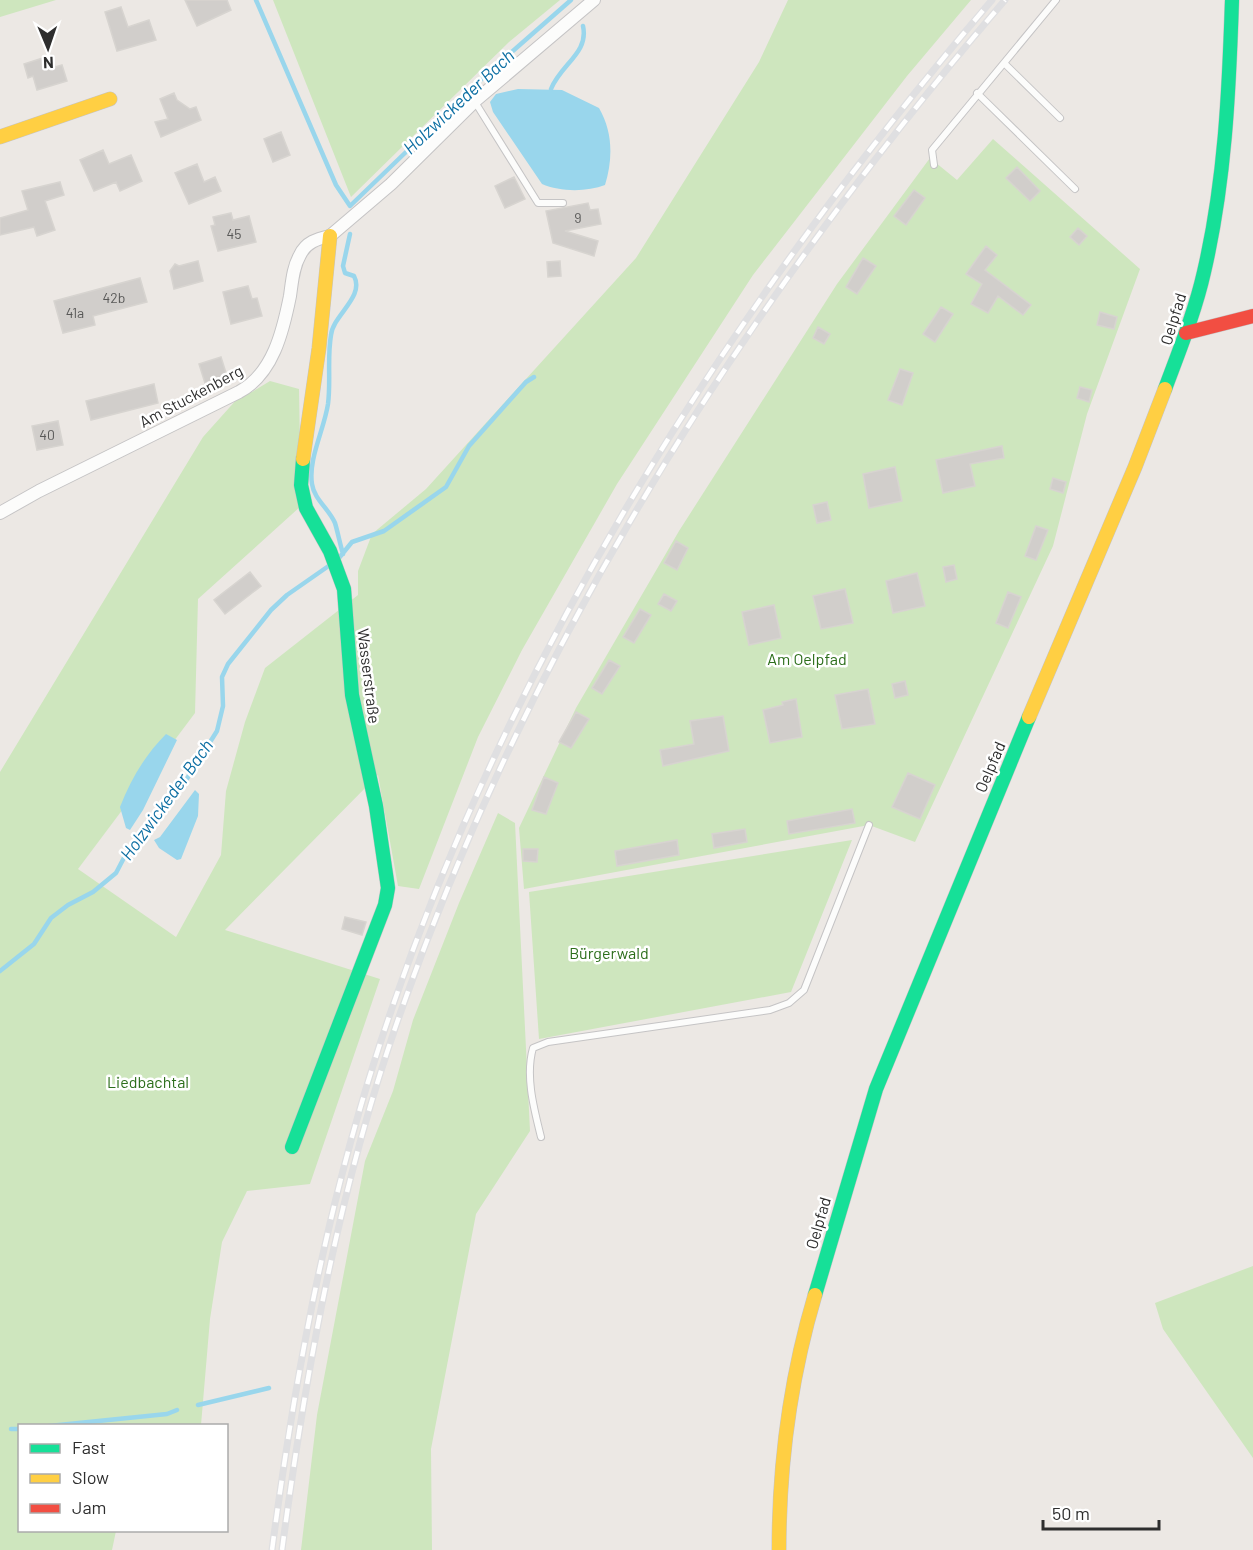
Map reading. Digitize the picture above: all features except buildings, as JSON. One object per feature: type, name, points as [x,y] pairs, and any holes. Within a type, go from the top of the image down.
[{"type":"street","points":[[324,237],[391,184],[475,101],[594,0]]},
{"type":"street","name":"Oelpfad","points":[[779,1550],[781,1474],[787,1417],[801,1342],[876,1089],[987,817],[1139,458],[1186,333],[1204,273],[1224,169],[1232,0]]},
{"type":"street","points":[[0,137],[110,99]]},
{"type":"street","name":"Am Stuckenberg","points":[[0,513],[253,383],[268,364],[275,348],[286,316],[294,270],[300,254],[324,237]]},
{"type":"street","name":"Wasserstraße","points":[[292,1147],[385,905],[387,888],[376,806],[352,695],[340,573],[306,508],[301,474],[320,348],[324,237]]},
{"type":"street","points":[[1186,333],[1253,316]]},
{"type":"lane","points":[[934,165],[932,150],[1056,0]]},
{"type":"lane","points":[[1004,63],[1060,118]]},
{"type":"lane","points":[[977,93],[1075,189]]},
{"type":"lane","points":[[475,101],[538,203],[563,203]]},
{"type":"lane","points":[[541,1137],[534,1105],[529,1062],[533,1048],[548,1042],[770,1010],[789,1003],[804,990],[868,825]]},
{"type":"green space","points":[[0,0],[56,0],[0,17]]},
{"type":"green space","points":[[273,0],[560,0],[509,42],[351,197]]},
{"type":"green space","name":"Liedbachtal","points":[[788,0],[971,0],[907,76],[753,275],[617,484],[522,650],[478,737],[419,889],[398,886],[378,775],[225,930],[380,979],[310,1184],[247,1191],[222,1242],[210,1319],[201,1424],[18,1424],[18,1532],[116,1532],[112,1550],[0,1550],[0,772],[203,437],[246,389],[252,392],[270,381],[299,389],[301,506],[198,599],[195,713],[78,869],[176,937],[221,855],[226,791],[245,722],[265,668],[358,595],[358,571],[372,534],[426,489],[636,258],[759,62]]},
{"type":"green space","name":"Am Oelpfad","points":[[993,139],[1140,269],[1087,414],[1053,546],[915,842],[869,825],[524,889],[519,828],[576,708],[679,531],[837,284],[930,158],[957,180]]},
{"type":"green space","points":[[498,813],[515,823],[530,1131],[476,1214],[431,1449],[432,1550],[301,1550],[317,1415],[365,1161],[393,1091],[413,1020],[459,903]]},
{"type":"green space","name":"Bürgerwald","points":[[852,840],[791,992],[539,1039],[529,892]]},
{"type":"green space","points":[[1253,1266],[1253,1458],[1163,1329],[1155,1303]]},
{"type":"water","points":[[518,89],[562,90],[599,108],[607,126],[610,146],[605,185],[574,190],[557,189],[542,184],[493,112],[490,102],[496,94]]},
{"type":"water","points":[[166,734],[177,740],[143,810],[130,830],[126,828],[120,807],[139,768]]},
{"type":"water","points":[[195,790],[199,794],[198,816],[181,859],[177,860],[159,848],[154,840],[160,837]]},
{"type":"waterway","name":"Holzwickeder Bach","points":[[256,0],[336,185],[350,206],[490,71],[571,0]]},
{"type":"waterway","points":[[551,89],[555,80],[582,44],[583,26]]},
{"type":"waterway","name":"Holzwickeder Bach","points":[[343,554],[335,523],[313,489],[311,474],[328,404],[331,335],[337,320],[355,291],[354,276],[345,273],[343,266],[350,234]]},
{"type":"waterway","name":"Holzwickeder Bach","points":[[339,558],[352,542],[384,531],[446,487],[469,446],[526,382],[534,377]]},
{"type":"waterway","name":"Holzwickeder Bach","points":[[0,971],[34,944],[51,918],[68,905],[93,892],[116,873],[127,852],[138,842],[144,831],[183,785],[217,731],[223,706],[222,677],[228,664],[271,610],[287,595],[330,565]]},
{"type":"waterway","points":[[198,1405],[269,1388]]},
{"type":"waterway","points":[[69,1424],[167,1414],[177,1410]]},
{"type":"waterway","points":[[11,1429],[18,1429]]},
{"type":"railway","points":[[272,1550],[304,1346],[350,1146],[390,1014],[442,876],[502,741],[569,608],[643,479],[723,354],[809,232],[898,114],[992,0]]},
{"type":"railway","points":[[282,1550],[314,1346],[327,1279],[359,1145],[400,1014],[453,875],[514,740],[581,608],[655,479],[735,354],[820,232],[911,114],[1005,0]]},
{"type":"traffic: fast","points":[[1165,389],[1196,302],[1217,204],[1225,137],[1232,0]]},
{"type":"traffic: fast","points":[[292,1147],[385,905],[388,888],[376,806],[352,695],[344,589],[330,551],[306,508],[301,485],[303,459]]},
{"type":"traffic: fast","points":[[815,1295],[876,1089],[1029,717]]},
{"type":"traffic: slow","points":[[0,137],[110,99]]},
{"type":"traffic: slow","points":[[303,459],[319,348],[330,236]]},
{"type":"traffic: slow","points":[[1029,717],[1135,467],[1165,389]]},
{"type":"traffic: slow","points":[[779,1550],[781,1485],[788,1421],[799,1358],[815,1295]]},
{"type":"traffic: jam","points":[[1186,333],[1253,316]]}]
